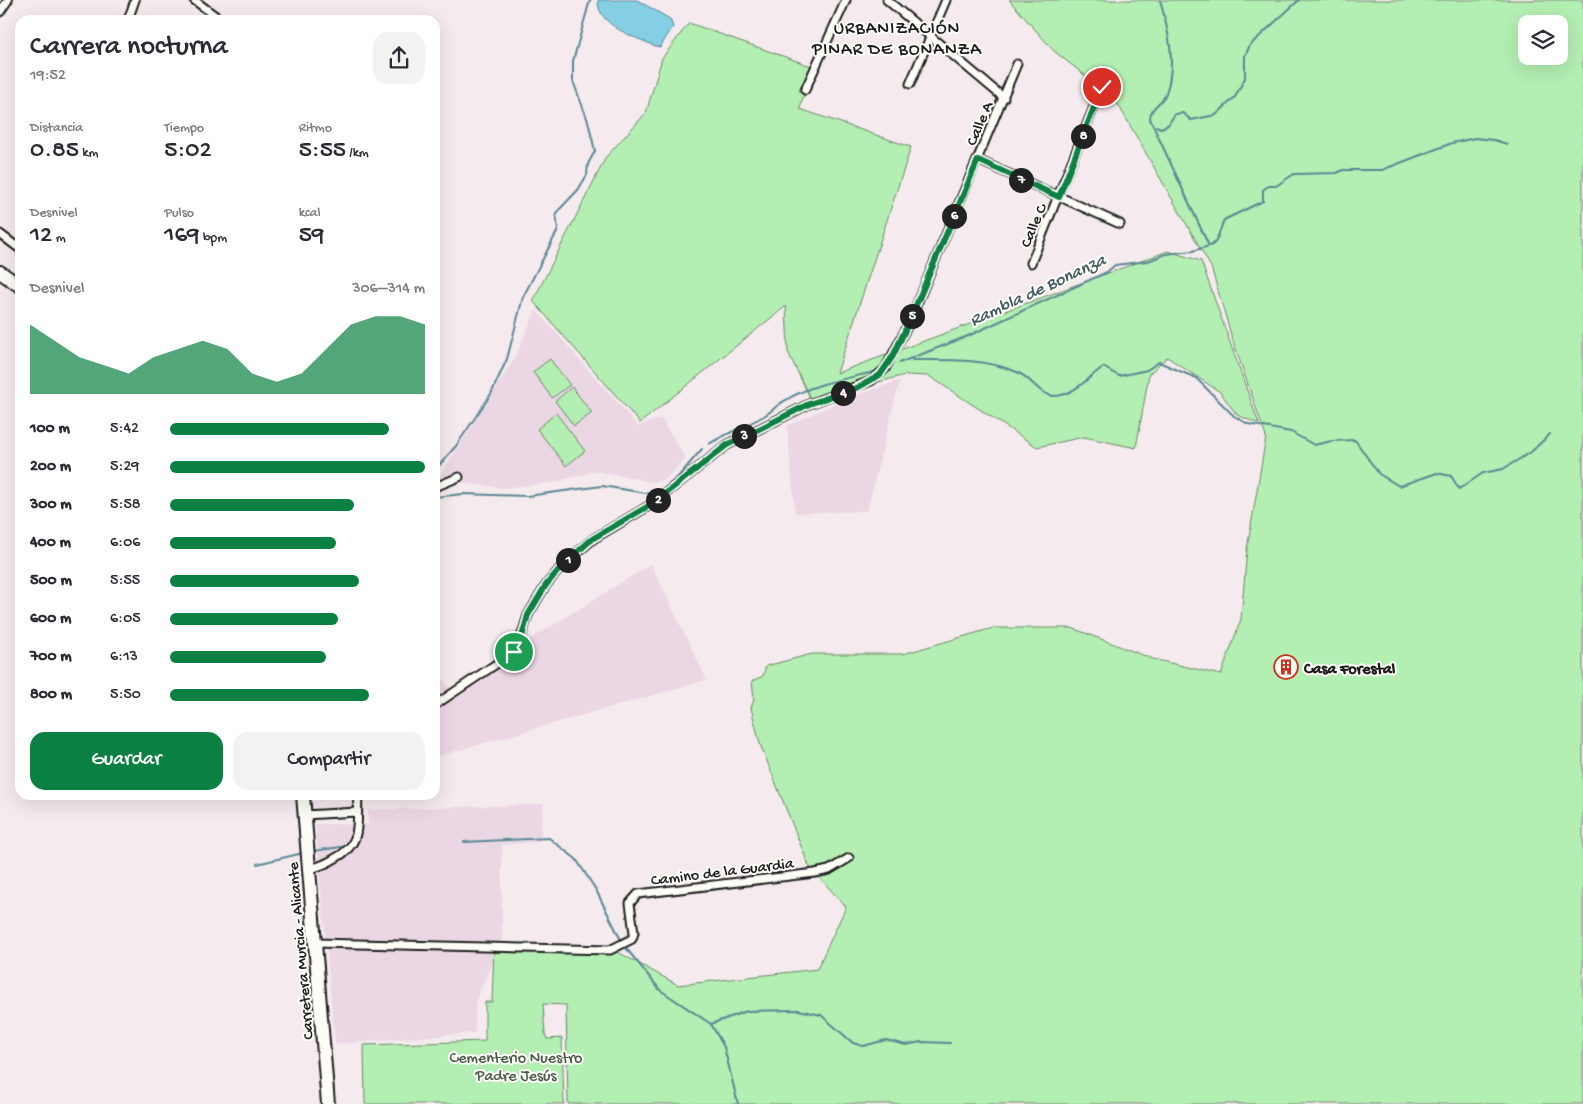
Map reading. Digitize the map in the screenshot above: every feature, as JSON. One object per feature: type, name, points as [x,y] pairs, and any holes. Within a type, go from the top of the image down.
[{"type":"highway","points":[[0,272],[15,282]]},
{"type":"highway","name":"Carretera Murcia - Alicante","points":[[303,800],[328,1104]]},
{"type":"street","points":[[1,10],[8,0]]},
{"type":"street","points":[[130,15],[135,0]]},
{"type":"street","points":[[194,0],[214,15]]},
{"type":"street","points":[[805,90],[846,0]]},
{"type":"street","points":[[887,0],[1004,98]]},
{"type":"street","points":[[910,84],[946,0]]},
{"type":"street","name":"Calle A","points":[[440,702],[514,652],[520,644],[528,615],[546,585],[563,565],[592,539],[652,504],[727,445],[809,404],[871,381],[885,369],[893,356],[978,160],[1017,64]]},
{"type":"street","name":"Calle C","points":[[1031,263],[1102,87]]},
{"type":"street","points":[[978,160],[1120,224]]},
{"type":"street","points":[[0,234],[15,245]]},
{"type":"street","points":[[440,485],[459,477]]},
{"type":"street","points":[[309,865],[319,867],[352,848],[355,840],[358,800]]},
{"type":"street","points":[[304,815],[357,812]]},
{"type":"street","name":"Camino de la Guardia","points":[[315,943],[610,950],[632,940],[634,933],[630,903],[638,894],[815,873],[829,870],[849,858]]},
{"type":"shaded area","points":[[536,310],[638,426],[661,418],[686,459],[664,480],[652,482],[595,471],[553,483],[501,488],[440,479],[440,476],[514,359]]},
{"type":"shaded area","points":[[900,380],[867,511],[795,513],[787,426],[838,402]]},
{"type":"shaded area","points":[[651,564],[707,680],[440,756],[440,676],[450,689]]},
{"type":"shaded area","points":[[544,804],[540,838],[537,842],[502,845],[502,941],[476,1000],[475,1033],[335,1044],[315,824],[368,824],[368,810]]},
{"type":"green space","name":"Cementerio Nuestro Padre Jesús","points":[[1009,0],[1583,0],[1583,1104],[568,1104],[566,1005],[543,1004],[547,1039],[562,1038],[564,1104],[365,1104],[364,1045],[485,1041],[485,1002],[492,1002],[494,946],[616,951],[678,985],[817,969],[846,907],[809,866],[760,744],[751,708],[754,699],[752,681],[763,676],[766,666],[812,654],[903,654],[993,628],[1072,628],[1153,659],[1221,675],[1241,619],[1247,549],[1266,437],[1232,338],[1211,267],[1115,99],[1054,51]]},
{"type":"green space","points":[[689,23],[811,66],[800,109],[911,147],[837,373],[1168,251],[1201,261],[1259,424],[1237,415],[1220,392],[1167,357],[1149,374],[1136,448],[1084,437],[1037,447],[929,376],[905,375],[811,400],[788,352],[786,306],[640,423],[533,301],[606,157],[646,113],[662,58]]},
{"type":"green space","points":[[550,359],[570,385],[552,398],[533,372]]},
{"type":"green space","points":[[572,387],[592,413],[574,426],[555,401]]},
{"type":"green space","points":[[556,413],[585,451],[566,466],[537,429]]},
{"type":"water","points":[[598,0],[637,0],[670,19],[673,27],[660,47],[655,46],[610,24],[599,9]]},
{"type":"waterway","points":[[440,464],[456,446],[491,394],[507,359],[523,297],[558,230],[556,213],[578,190],[587,175],[588,164],[595,151],[588,121],[573,81],[573,61],[590,0]]},
{"type":"waterway","points":[[1160,0],[1170,46],[1171,70],[1166,93],[1152,111],[1150,119],[1209,246]]},
{"type":"waterway","points":[[1156,126],[1161,128],[1168,125],[1175,114],[1183,113],[1191,120],[1216,115],[1235,97],[1245,78],[1245,56],[1250,45],[1299,0]]},
{"type":"waterway","name":"Rambla de Bonanza","points":[[899,363],[968,336],[1107,272],[1115,265],[1148,261],[1166,254],[1193,251],[1212,245],[1216,241],[1224,220],[1263,201],[1263,190],[1268,186],[1276,186],[1294,174],[1337,173],[1343,170],[1382,170],[1452,143],[1475,138],[1494,140],[1507,144]]},
{"type":"waterway","points":[[912,360],[979,362],[1004,367],[1027,378],[1044,393],[1055,396],[1075,389],[1103,367],[1119,376],[1147,370],[1159,362],[1196,378],[1234,416],[1248,424],[1291,432],[1314,445],[1332,441],[1355,440],[1379,474],[1399,486],[1437,473],[1451,476],[1459,489],[1483,473],[1503,469],[1531,452],[1550,434]]},
{"type":"waterway","name":"Rambla de Bonanza","points":[[709,444],[764,416],[796,394],[829,383],[874,372]]},
{"type":"waterway","name":"Rambla de Bonanza","points":[[440,496],[463,494],[527,496],[602,486],[652,494],[662,490],[678,477],[702,449]]},
{"type":"waterway","points":[[464,842],[549,838],[576,859],[596,890],[621,940]]},
{"type":"waterway","points":[[313,851],[348,846]]},
{"type":"waterway","points":[[257,864],[303,853]]},
{"type":"waterway","points":[[626,948],[660,990],[711,1024],[724,1047],[738,1104]]},
{"type":"waterway","points":[[711,1024],[747,1011],[799,1010],[821,1015],[853,1043],[863,1046],[886,1040],[906,1045],[921,1042],[950,1043]]},
{"type":"place","name":"Casa Forestal","points":[[1286,667]]},
{"type":"district","name":"URBANIZACIÓN PINAR DE BONANZA","points":[[897,37]]},
{"type":"route","points":[[514,652],[520,644],[528,615],[537,598],[563,565],[592,539],[652,504],[727,445],[741,437],[809,404],[859,387],[880,375],[893,356],[908,324],[978,160],[1059,197],[1102,87]]}]
